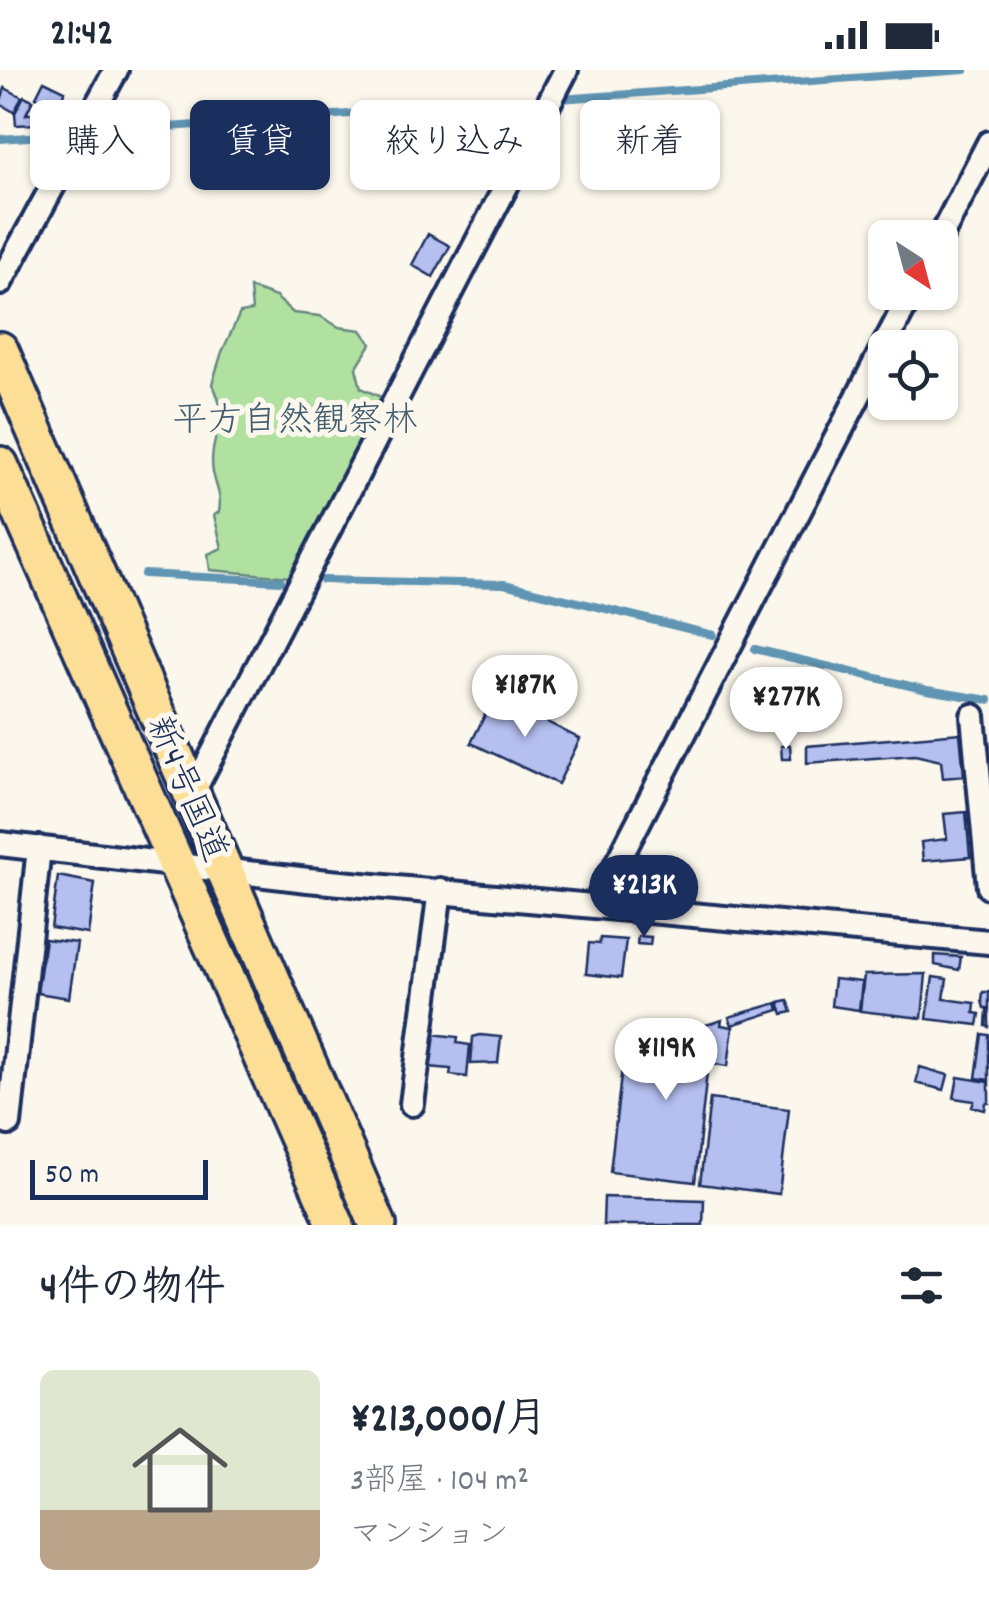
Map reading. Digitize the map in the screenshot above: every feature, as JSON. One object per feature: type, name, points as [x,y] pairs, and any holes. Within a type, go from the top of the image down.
[{"type":"highway","name":"新4号国道","points":[[0,350],[378,1225]]},
{"type":"highway","name":"新4号国道","points":[[0,465],[336,1225]]},
{"type":"street","points":[[0,283],[116,70]]},
{"type":"street","points":[[192,794],[557,88]]},
{"type":"street","points":[[949,220],[989,143]]},
{"type":"street","points":[[596,904],[903,310]]},
{"type":"street","points":[[974,716],[989,886]]},
{"type":"street","points":[[0,844],[178,866],[989,942]]},
{"type":"street","points":[[9,1124],[39,848]]},
{"type":"street","points":[[412,1104],[440,890]]},
{"type":"green space","name":"平方自然観察林","points":[[250,288],[276,297],[293,313],[320,316],[339,327],[361,330],[371,344],[356,368],[361,388],[385,399],[368,439],[301,556],[299,569],[290,577],[210,570],[208,554],[222,548],[214,515],[219,512],[220,501],[212,460],[220,408],[212,384],[240,313],[252,311]]},
{"type":"building","points":[[44,81],[65,91],[61,100],[36,97]]},
{"type":"building","points":[[5,88],[22,97],[14,112],[0,104]]},
{"type":"building","points":[[24,96],[33,100],[26,114],[30,114],[30,124],[16,125],[15,113]]},
{"type":"building","points":[[428,234],[450,246],[433,277],[412,265]]},
{"type":"building","points":[[495,695],[580,739],[558,784],[471,743]]},
{"type":"building","points":[[960,733],[964,776],[943,778],[941,761],[915,755],[807,763],[807,746]]},
{"type":"building","points":[[790,745],[791,759],[782,759],[781,746]]},
{"type":"building","points":[[966,812],[970,857],[923,861],[921,842],[947,839],[944,814]]},
{"type":"building","points":[[58,876],[95,883],[88,934],[51,928]]},
{"type":"building","points":[[638,936],[651,937],[650,945],[637,944]]},
{"type":"building","points":[[600,938],[626,940],[621,978],[586,974],[589,943],[599,944]]},
{"type":"building","points":[[45,939],[77,943],[69,998],[37,993]]},
{"type":"building","points":[[935,955],[961,957],[959,970],[935,965]]},
{"type":"building","points":[[926,974],[922,1018],[860,1011],[864,975]]},
{"type":"building","points":[[933,977],[947,979],[944,999],[975,1003],[974,1013],[980,1014],[978,1025],[927,1019]]},
{"type":"building","points":[[834,979],[862,982],[859,1010],[831,1006]]},
{"type":"building","points":[[983,992],[989,992],[989,1027],[986,1026]]},
{"type":"building","points":[[788,1000],[792,1012],[783,1014],[779,1002]]},
{"type":"building","points":[[777,1003],[779,1010],[732,1025],[729,1017]]},
{"type":"building","points":[[722,1020],[721,1025],[733,1027],[728,1066],[708,1063],[695,1182],[610,1172],[624,1050]]},
{"type":"building","points":[[432,1034],[458,1037],[457,1043],[470,1045],[467,1077],[450,1075],[451,1069],[429,1067]]},
{"type":"building","points":[[982,1034],[989,1035],[989,1080],[976,1078]]},
{"type":"building","points":[[473,1037],[501,1037],[498,1063],[471,1064]]},
{"type":"building","points":[[920,1067],[948,1075],[944,1090],[916,1083]]},
{"type":"building","points":[[958,1077],[989,1082],[985,1110],[972,1107],[974,1101],[954,1098]]},
{"type":"building","points":[[710,1099],[789,1109],[779,1194],[700,1184]]},
{"type":"building","points":[[604,1197],[704,1200],[703,1225],[603,1225]]},
{"type":"waterway","points":[[0,139],[965,70]]},
{"type":"waterway","points":[[144,574],[281,581]]},
{"type":"waterway","points":[[323,580],[504,584],[713,635]]},
{"type":"waterway","points":[[755,649],[927,690],[989,700]]}]
